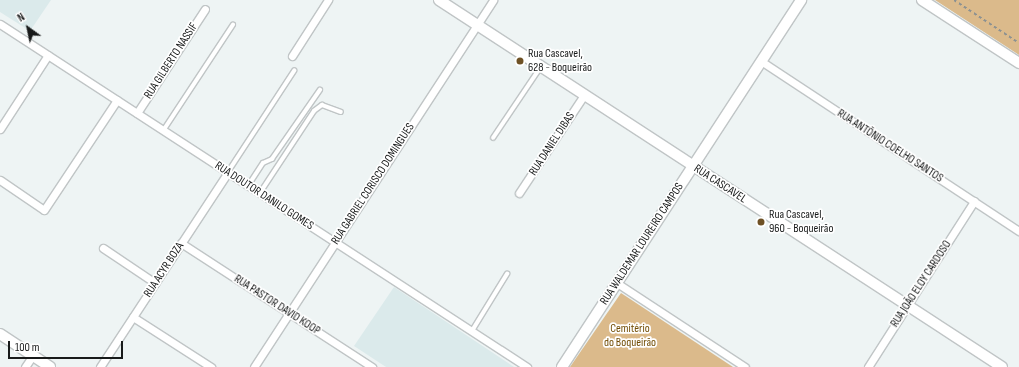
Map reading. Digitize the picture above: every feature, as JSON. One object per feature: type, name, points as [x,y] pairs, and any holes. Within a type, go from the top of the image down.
[{"type":"main road","name":"RUA CASCAVEL","points":[[439,0],[1002,367]]},
{"type":"main road","name":"RUA WALDEMAR LOUREIRO CAMPOS","points":[[562,367],[801,0]]},
{"type":"main road","points":[[922,0],[1019,63]]},
{"type":"main road","points":[[0,334],[50,367]]},
{"type":"street","points":[[292,56],[328,0]]},
{"type":"street","name":"RUA GABRIEL CORISCO DOMINGUES","points":[[254,367],[493,0]]},
{"type":"street","name":"RUA GILBERTO NASSIF","points":[[137,113],[205,9]]},
{"type":"street","name":"RUA DOUTOR DANILO GOMES","points":[[0,24],[527,367]]},
{"type":"street","points":[[0,129],[48,56]]},
{"type":"street","name":"RUA ANTÔNIO COELHO SANTOS","points":[[761,62],[1019,231]]},
{"type":"street","name":"RUA DANIEL DIBAS","points":[[519,193],[584,95]]},
{"type":"street","points":[[0,180],[44,210],[117,100]]},
{"type":"street","name":"RUA ACYR BOZA","points":[[100,367],[228,172]]},
{"type":"street","name":"RUA JOÃO ELOY CARDOSO","points":[[868,367],[974,201]]},
{"type":"street","name":"RUA PASTOR DAVID KOOP","points":[[181,243],[372,367]]},
{"type":"street","points":[[103,248],[155,283]]},
{"type":"street","points":[[617,283],[745,367]]},
{"type":"street","points":[[133,317],[211,367]]},
{"type":"street","points":[[25,367],[33,356]]},
{"type":"lane","points":[[163,130],[234,25]]},
{"type":"lane","points":[[493,138],[541,67]]},
{"type":"lane","points":[[228,172],[294,71]]},
{"type":"lane","points":[[248,186],[263,163],[272,159],[320,90]]},
{"type":"lane","points":[[260,193],[314,111],[322,105],[328,105],[340,112]]},
{"type":"lane","points":[[472,331],[507,274]]},
{"type":"path","points":[[954,0],[1019,43]]},
{"type":"shaded area","points":[[0,0],[51,0],[30,31],[0,12]]},
{"type":"shaded area","points":[[394,287],[514,367],[386,367],[354,346]]},
{"type":"green space","points":[[935,0],[1019,0],[1019,55]]},
{"type":"green space","name":"Cemitério do Boqueirão","points":[[621,293],[733,367],[570,367]]},
{"type":"place","name":"Rua Cascavel, 628 - Boqueirão","points":[[520,61]]},
{"type":"place","name":"Rua Cascavel, 960 - Boqueirão","points":[[761,222]]}]
